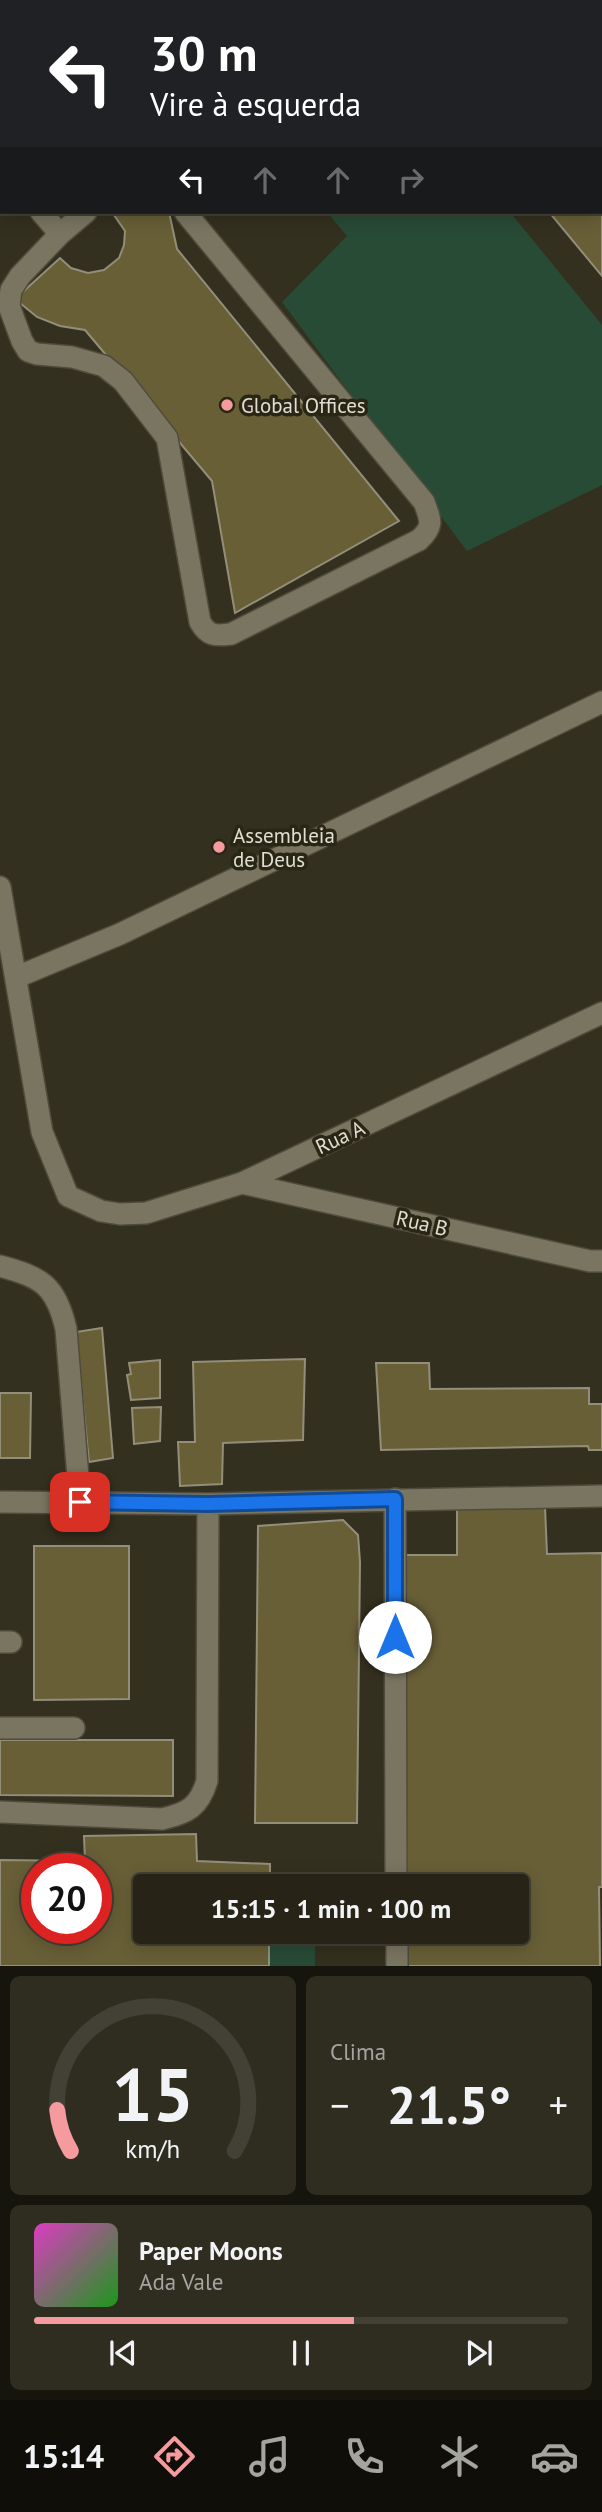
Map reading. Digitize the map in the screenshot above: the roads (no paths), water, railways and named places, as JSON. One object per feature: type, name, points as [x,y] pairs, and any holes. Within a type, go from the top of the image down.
[{"type":"street","points":[[43,214],[60,234]]},
{"type":"street","points":[[79,214],[19,276],[11,290],[9,306],[28,351],[72,357],[104,366],[123,381],[167,438],[200,622],[206,632],[216,636],[231,634],[419,540],[428,532],[431,523],[425,502],[187,214]]},
{"type":"street","points":[[0,887],[17,977],[120,934],[602,702]]},
{"type":"street","name":"Rua A","points":[[17,977],[42,1132],[68,1196],[100,1211],[120,1214],[146,1213],[242,1183],[602,1013]]},
{"type":"street","name":"Rua B","points":[[242,1183],[590,1261],[602,1261]]},
{"type":"street","points":[[0,1266],[28,1274],[51,1290],[60,1306],[66,1329],[80,1502]]},
{"type":"street","points":[[0,1502],[208,1504],[602,1496]]},
{"type":"street","points":[[395,1499],[396,1874]]},
{"type":"street","points":[[0,1812],[162,1819],[180,1815],[192,1808],[202,1796],[207,1780],[208,1504]]},
{"type":"street","points":[[0,1728],[74,1728]]},
{"type":"street","points":[[397,1944],[397,1966]]},
{"type":"place","name":"Global Offices","points":[[227,405]]},
{"type":"place","name":"Assembleia de Deus","points":[[219,847]]}]
